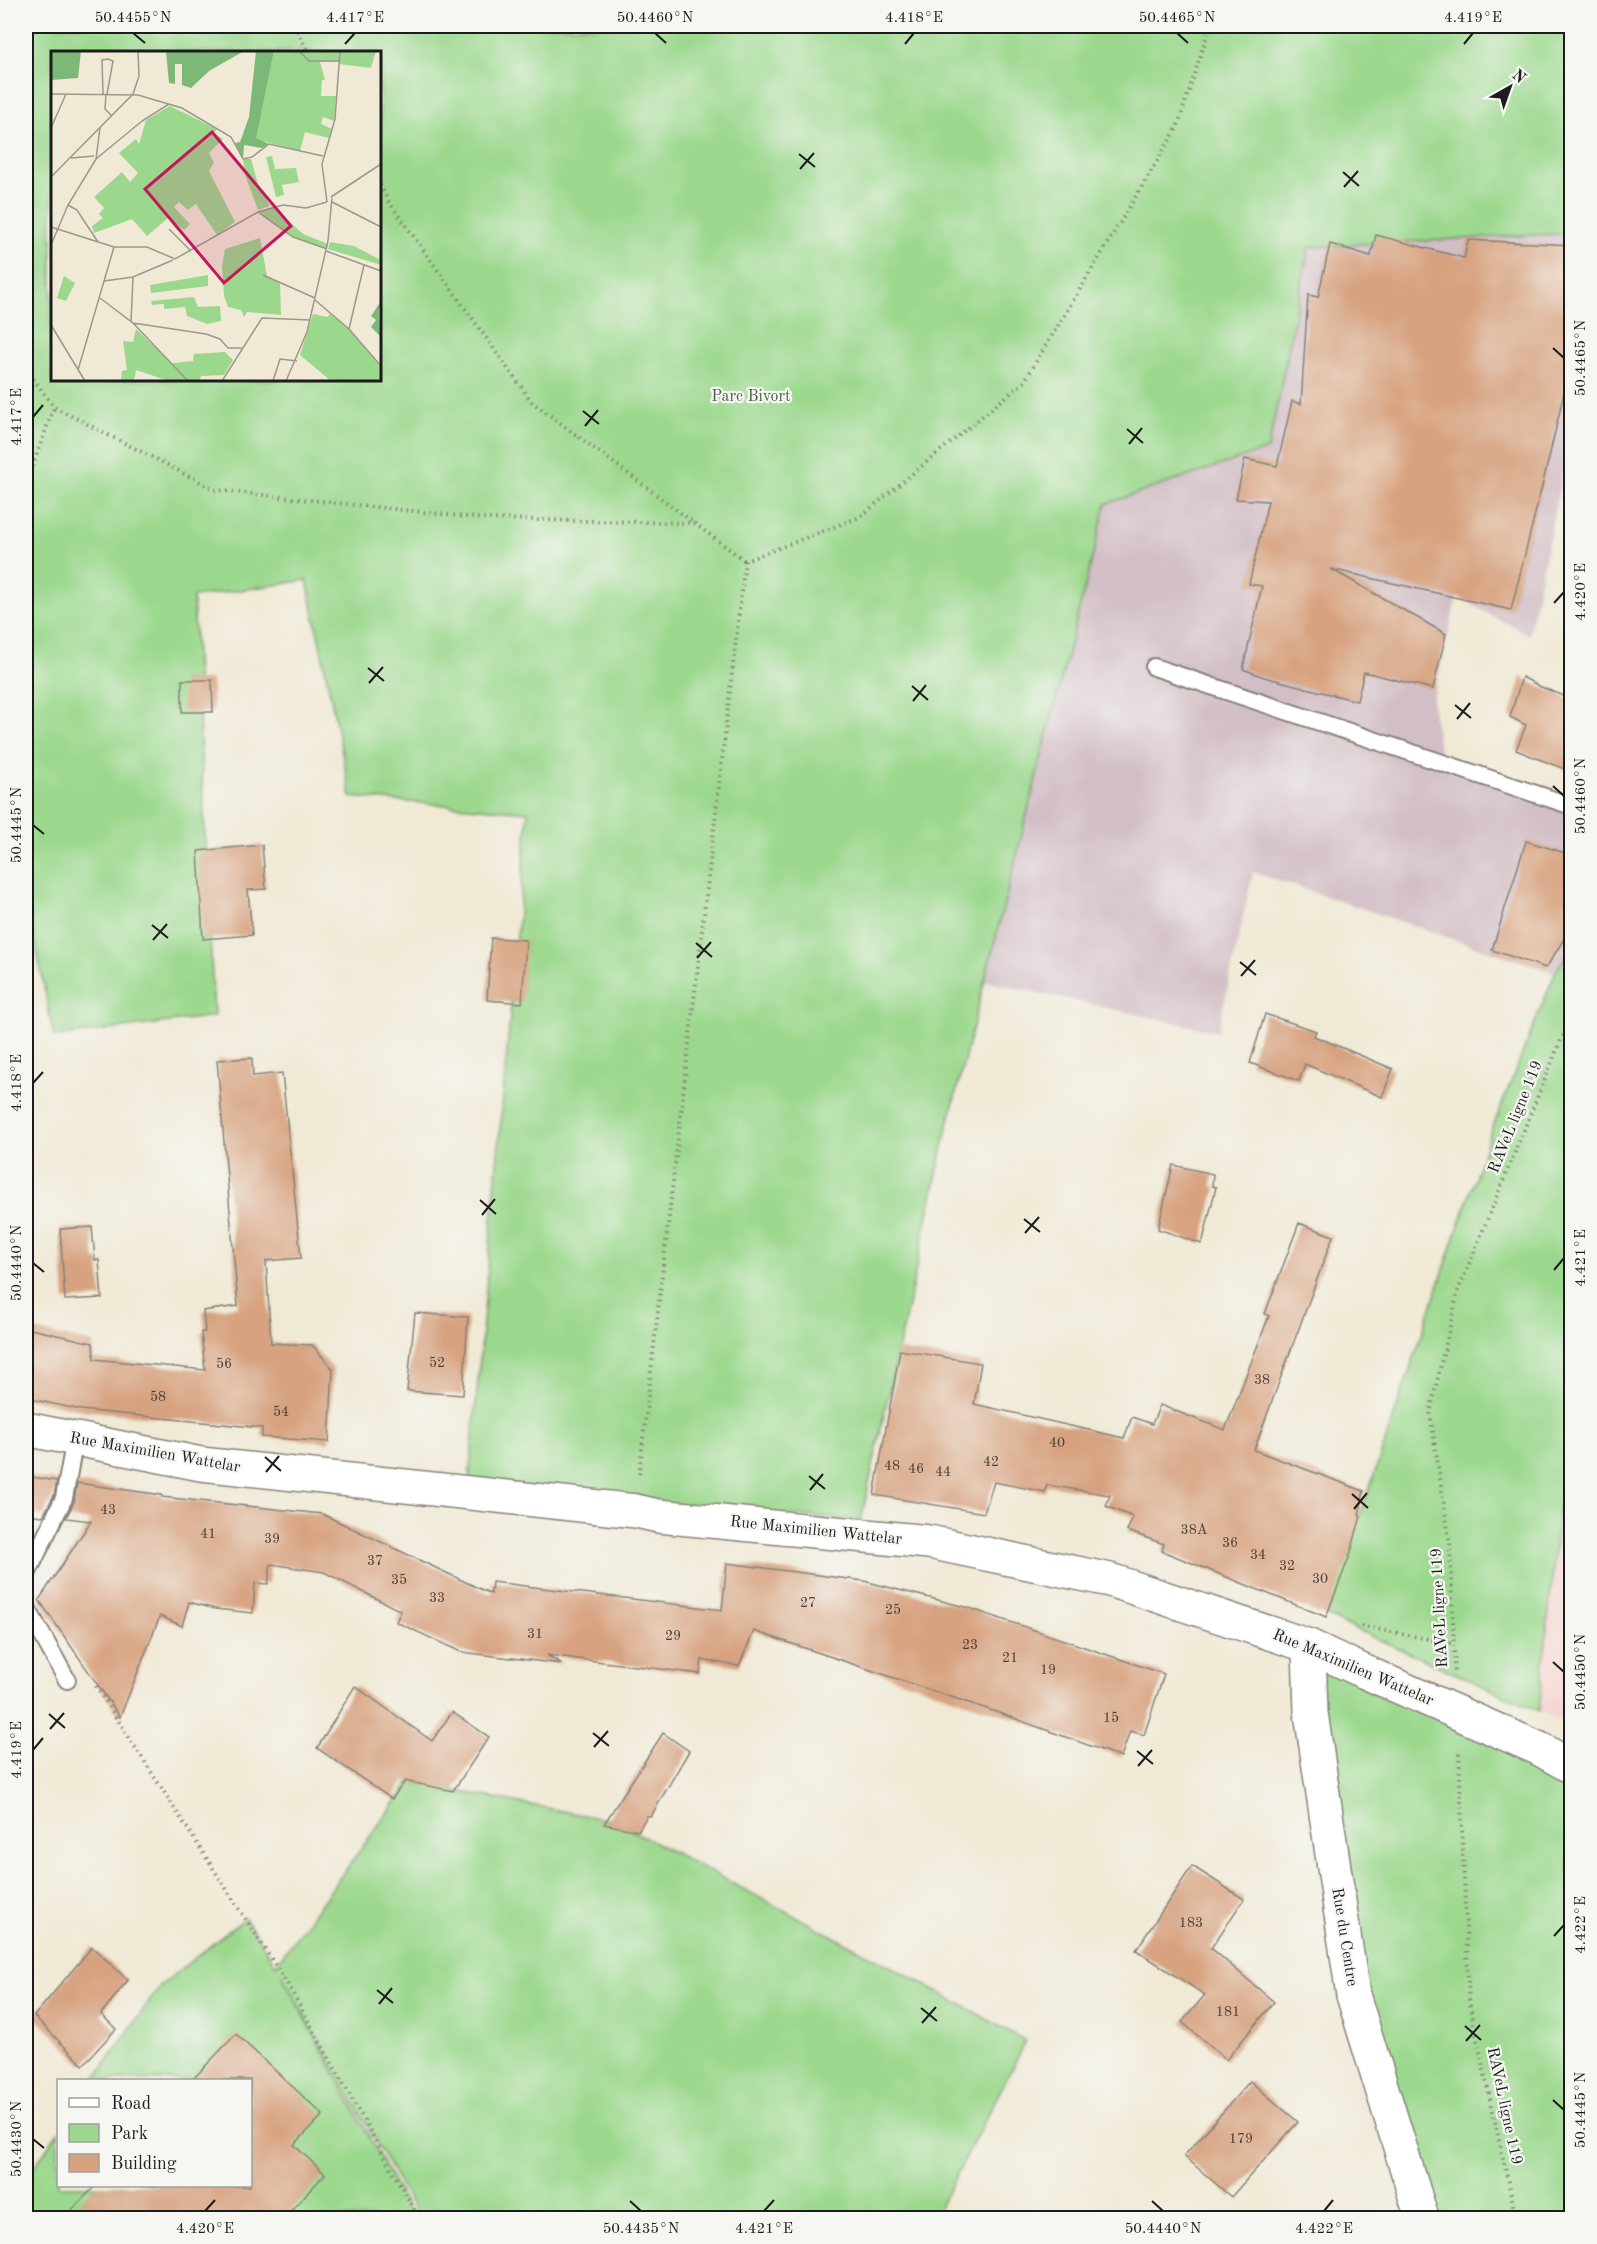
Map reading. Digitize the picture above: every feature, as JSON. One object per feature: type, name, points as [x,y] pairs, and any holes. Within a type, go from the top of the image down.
[{"type":"street","name":"Rue Maximilien Wattelar","points":[[26,1429],[201,1464],[636,1511],[658,1516],[940,1545],[1110,1580],[1309,1646],[1539,1749],[1572,1767]]},
{"type":"street","name":"Rue du Centre","points":[[1309,1646],[1311,1713],[1353,1995],[1422,2218]]},
{"type":"lane","points":[[1154,667],[1572,806]]},
{"type":"lane","points":[[26,1576],[64,1498],[75,1439]]},
{"type":"lane","points":[[26,1606],[67,1680]]},
{"type":"path","points":[[295,26],[308,51]]},
{"type":"path","points":[[745,561],[860,517],[1024,382],[1177,128],[1210,26]]},
{"type":"path","points":[[381,187],[389,202],[532,402],[745,561]]},
{"type":"path","points":[[26,369],[54,407],[216,490],[487,519],[694,523]]},
{"type":"path","points":[[26,514],[30,473],[54,407]]},
{"type":"path","points":[[636,1511],[745,561]]},
{"type":"path","name":"RAVeL ligne 119","points":[[1456,1680],[1450,1545],[1430,1412],[1458,1291],[1560,1042],[1572,1018]]},
{"type":"path","points":[[67,1680],[89,1674],[288,1985],[419,2218]]},
{"type":"path","name":"RAVeL ligne 119","points":[[1459,1751],[1469,2001],[1516,2218]]},
{"type":"shaded area","points":[[1571,233],[1571,431],[1529,635],[1457,597],[1432,702],[1441,762],[1571,806],[1571,949],[1555,973],[1253,872],[1218,1032],[984,981],[1106,504],[1268,449],[1309,247]]},
{"type":"shaded area","points":[[1571,1447],[1571,1725],[1539,1711],[1562,1480]]},
{"type":"green space","name":"Parc Bivort","points":[[26,26],[1571,26],[1571,233],[1309,247],[1268,449],[1106,504],[947,1128],[861,1520],[468,1493],[528,812],[351,797],[307,580],[193,597],[214,1016],[54,1037],[26,895]]},
{"type":"green space","points":[[1571,949],[1572,1447],[1562,1480],[1539,1711],[1326,1616],[1490,1134],[1555,973]]},
{"type":"green space","points":[[1309,1646],[1569,1765],[1568,2030],[1572,2038],[1571,2218],[1426,2218],[1332,1853]]},
{"type":"green space","points":[[410,1782],[614,1821],[928,1986],[1026,2041],[934,2218],[419,2218],[281,1974],[413,2218],[26,2218],[26,2179],[57,2133],[57,2187],[252,2187],[252,2079],[95,2079],[160,1986],[245,1918],[276,1965]]},
{"type":"building","points":[[1376,235],[1464,258],[1468,240],[1572,245],[1572,358],[1511,610],[1331,569],[1446,634],[1433,689],[1364,672],[1357,701],[1264,677],[1243,669],[1262,586],[1249,584],[1268,501],[1236,499],[1245,459],[1277,466],[1292,401],[1301,404],[1308,295],[1318,297],[1330,244],[1371,256]]},
{"type":"building","points":[[1522,677],[1572,699],[1572,772],[1516,750],[1526,725],[1510,717]]},
{"type":"building","points":[[182,680],[212,680],[213,712],[182,712]]},
{"type":"building","points":[[1526,841],[1572,855],[1572,926],[1546,968],[1492,950]]},
{"type":"building","points":[[262,845],[266,889],[248,890],[252,935],[203,939],[198,851]]},
{"type":"building","points":[[491,938],[526,940],[522,1003],[487,1000]]},
{"type":"building","points":[[1265,1014],[1316,1031],[1314,1036],[1393,1069],[1382,1097],[1305,1064],[1299,1081],[1250,1063]]},
{"type":"building","points":[[252,1058],[253,1076],[282,1073],[301,1258],[266,1261],[271,1343],[312,1345],[333,1369],[329,1442],[262,1437],[262,1428],[81,1410],[26,1398],[26,1328],[93,1343],[94,1359],[205,1370],[201,1332],[205,1332],[203,1311],[238,1306],[217,1060]]},
{"type":"building","points":[[1173,1165],[1213,1174],[1212,1186],[1216,1187],[1202,1244],[1158,1229]]},
{"type":"building","points":[[1299,1223],[1333,1236],[1254,1450],[1364,1491],[1359,1515],[1361,1516],[1350,1555],[1326,1617],[1162,1551],[1164,1544],[1127,1531],[1133,1517],[1106,1506],[1110,1495],[1047,1485],[1045,1492],[994,1482],[984,1513],[874,1495],[900,1350],[981,1363],[974,1404],[1124,1438],[1132,1417],[1152,1424],[1160,1405],[1225,1430],[1269,1316],[1265,1314]]},
{"type":"building","points":[[92,1227],[95,1260],[99,1260],[102,1298],[65,1300],[60,1229]]},
{"type":"building","points":[[415,1313],[468,1317],[463,1395],[407,1391]]},
{"type":"building","points":[[26,1476],[57,1481],[54,1495],[43,1516],[26,1514]]},
{"type":"building","points":[[77,1483],[162,1495],[162,1497],[322,1514],[491,1594],[492,1582],[722,1610],[727,1563],[864,1581],[969,1608],[1164,1674],[1144,1735],[1130,1731],[1121,1757],[1002,1714],[754,1631],[739,1666],[702,1660],[700,1674],[547,1655],[562,1664],[461,1652],[396,1622],[401,1611],[324,1572],[271,1564],[268,1584],[255,1583],[253,1613],[215,1609],[189,1602],[182,1626],[160,1616],[120,1717],[39,1600],[91,1521],[66,1518],[74,1502]]},
{"type":"building","points":[[355,1686],[432,1741],[452,1712],[489,1737],[453,1791],[405,1781],[392,1799],[317,1748]]},
{"type":"building","points":[[663,1733],[689,1751],[651,1816],[647,1816],[638,1831],[604,1824]]},
{"type":"building","points":[[1192,1866],[1244,1899],[1211,1948],[1274,2002],[1226,2060],[1182,2022],[1205,1995],[1136,1950]]},
{"type":"building","points":[[92,1947],[128,1980],[101,2014],[116,2029],[83,2065],[34,2016]]},
{"type":"building","points":[[236,2034],[323,2115],[294,2145],[325,2174],[284,2218],[64,2218],[94,2187],[252,2187],[252,2079],[193,2079]]},
{"type":"building","points":[[1250,2081],[1298,2122],[1231,2197],[1184,2156]]}]
